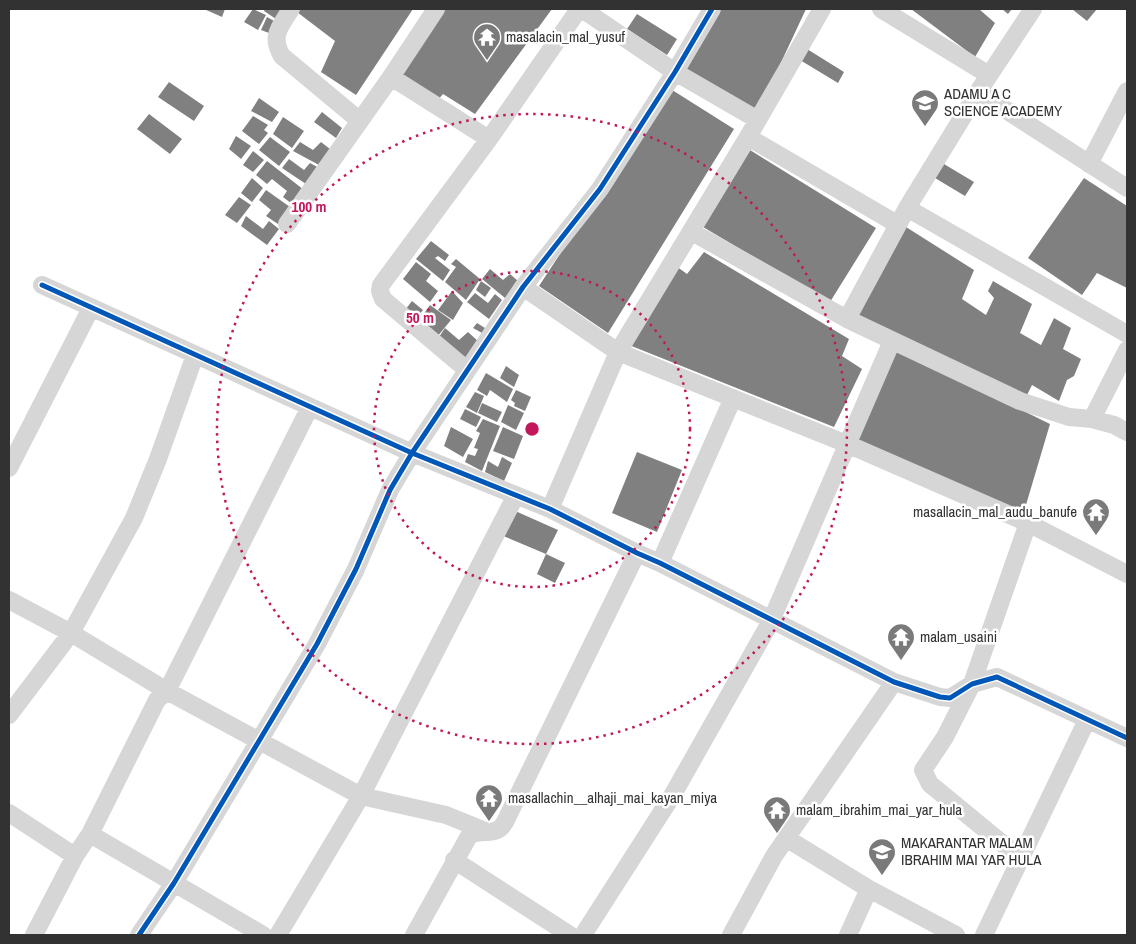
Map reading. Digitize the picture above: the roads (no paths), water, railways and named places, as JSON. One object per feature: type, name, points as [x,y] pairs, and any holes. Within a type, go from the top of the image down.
[{"type":"street","points":[[290,9],[276,35],[276,46],[282,56],[360,121]]},
{"type":"street","points":[[287,224],[391,77],[436,9]]},
{"type":"street","points":[[467,370],[383,299],[380,291],[381,285],[489,139],[580,9],[675,72],[758,120]]},
{"type":"street","points":[[139,935],[174,883],[317,644],[356,569],[390,490],[412,453],[523,286],[600,189],[675,72],[712,9]]},
{"type":"street","points":[[550,509],[618,352],[692,232],[822,9]]},
{"type":"street","points":[[881,9],[990,75]]},
{"type":"street","points":[[847,319],[906,208],[978,92],[1033,9]]},
{"type":"street","points":[[391,77],[489,139]]},
{"type":"street","points":[[1089,164],[1127,91]]},
{"type":"street","points":[[978,92],[1127,188]]},
{"type":"street","points":[[748,137],[897,224]]},
{"type":"street","points":[[906,208],[1127,334]]},
{"type":"street","points":[[692,232],[847,319],[1020,401],[1069,417],[1092,419],[1114,425],[1127,432]]},
{"type":"street","points":[[42,285],[412,453],[550,509],[894,682],[940,697],[950,698],[972,684],[997,677],[1127,738]]},
{"type":"street","points":[[523,286],[618,352],[848,444],[1028,523],[1127,574]]},
{"type":"street","points":[[9,468],[91,308]]},
{"type":"street","points":[[583,935],[672,796],[771,621],[892,341]]},
{"type":"street","points":[[1092,419],[1127,350]]},
{"type":"street","points":[[9,715],[71,633],[134,518],[196,355]]},
{"type":"street","points":[[660,563],[733,398]]},
{"type":"street","points":[[34,935],[75,856],[90,834],[157,700],[167,691],[310,407]]},
{"type":"street","points":[[278,935],[361,796],[516,495]]},
{"type":"street","points":[[1021,859],[930,784],[923,770],[945,738],[972,684],[1028,523]]},
{"type":"street","points":[[414,935],[470,834],[495,832],[501,829],[637,553]]},
{"type":"street","points":[[9,600],[71,633],[167,691],[361,796],[446,815],[488,832]]},
{"type":"street","points":[[731,935],[774,856],[894,682]]},
{"type":"street","points":[[984,935],[1087,720]]},
{"type":"street","points":[[9,812],[75,856]]},
{"type":"street","points":[[90,834],[264,935]]},
{"type":"street","points":[[786,838],[869,889],[956,935]]},
{"type":"street","points":[[454,860],[570,935]]},
{"type":"street","points":[[848,935],[869,889]]},
{"type":"place","name":"masalacin_mal_yusuf","points":[[487,61]]},
{"type":"place","name":"ADAMU A C SCIENCE ACADEMY","points":[[925,127]]},
{"type":"place","name":"masallacin_mal_audu_banufe","points":[[1096,536]]},
{"type":"place","name":"malam_usaini","points":[[901,661]]},
{"type":"place","name":"masallachin__alhaji_mai_kayan_miya","points":[[489,822]]},
{"type":"place","name":"malam_ibrahim_mai_yar_hula","points":[[777,834]]},
{"type":"place","name":"MAKARANTAR MALAM IBRAHIM MAI YAR HULA","points":[[882,876]]}]
